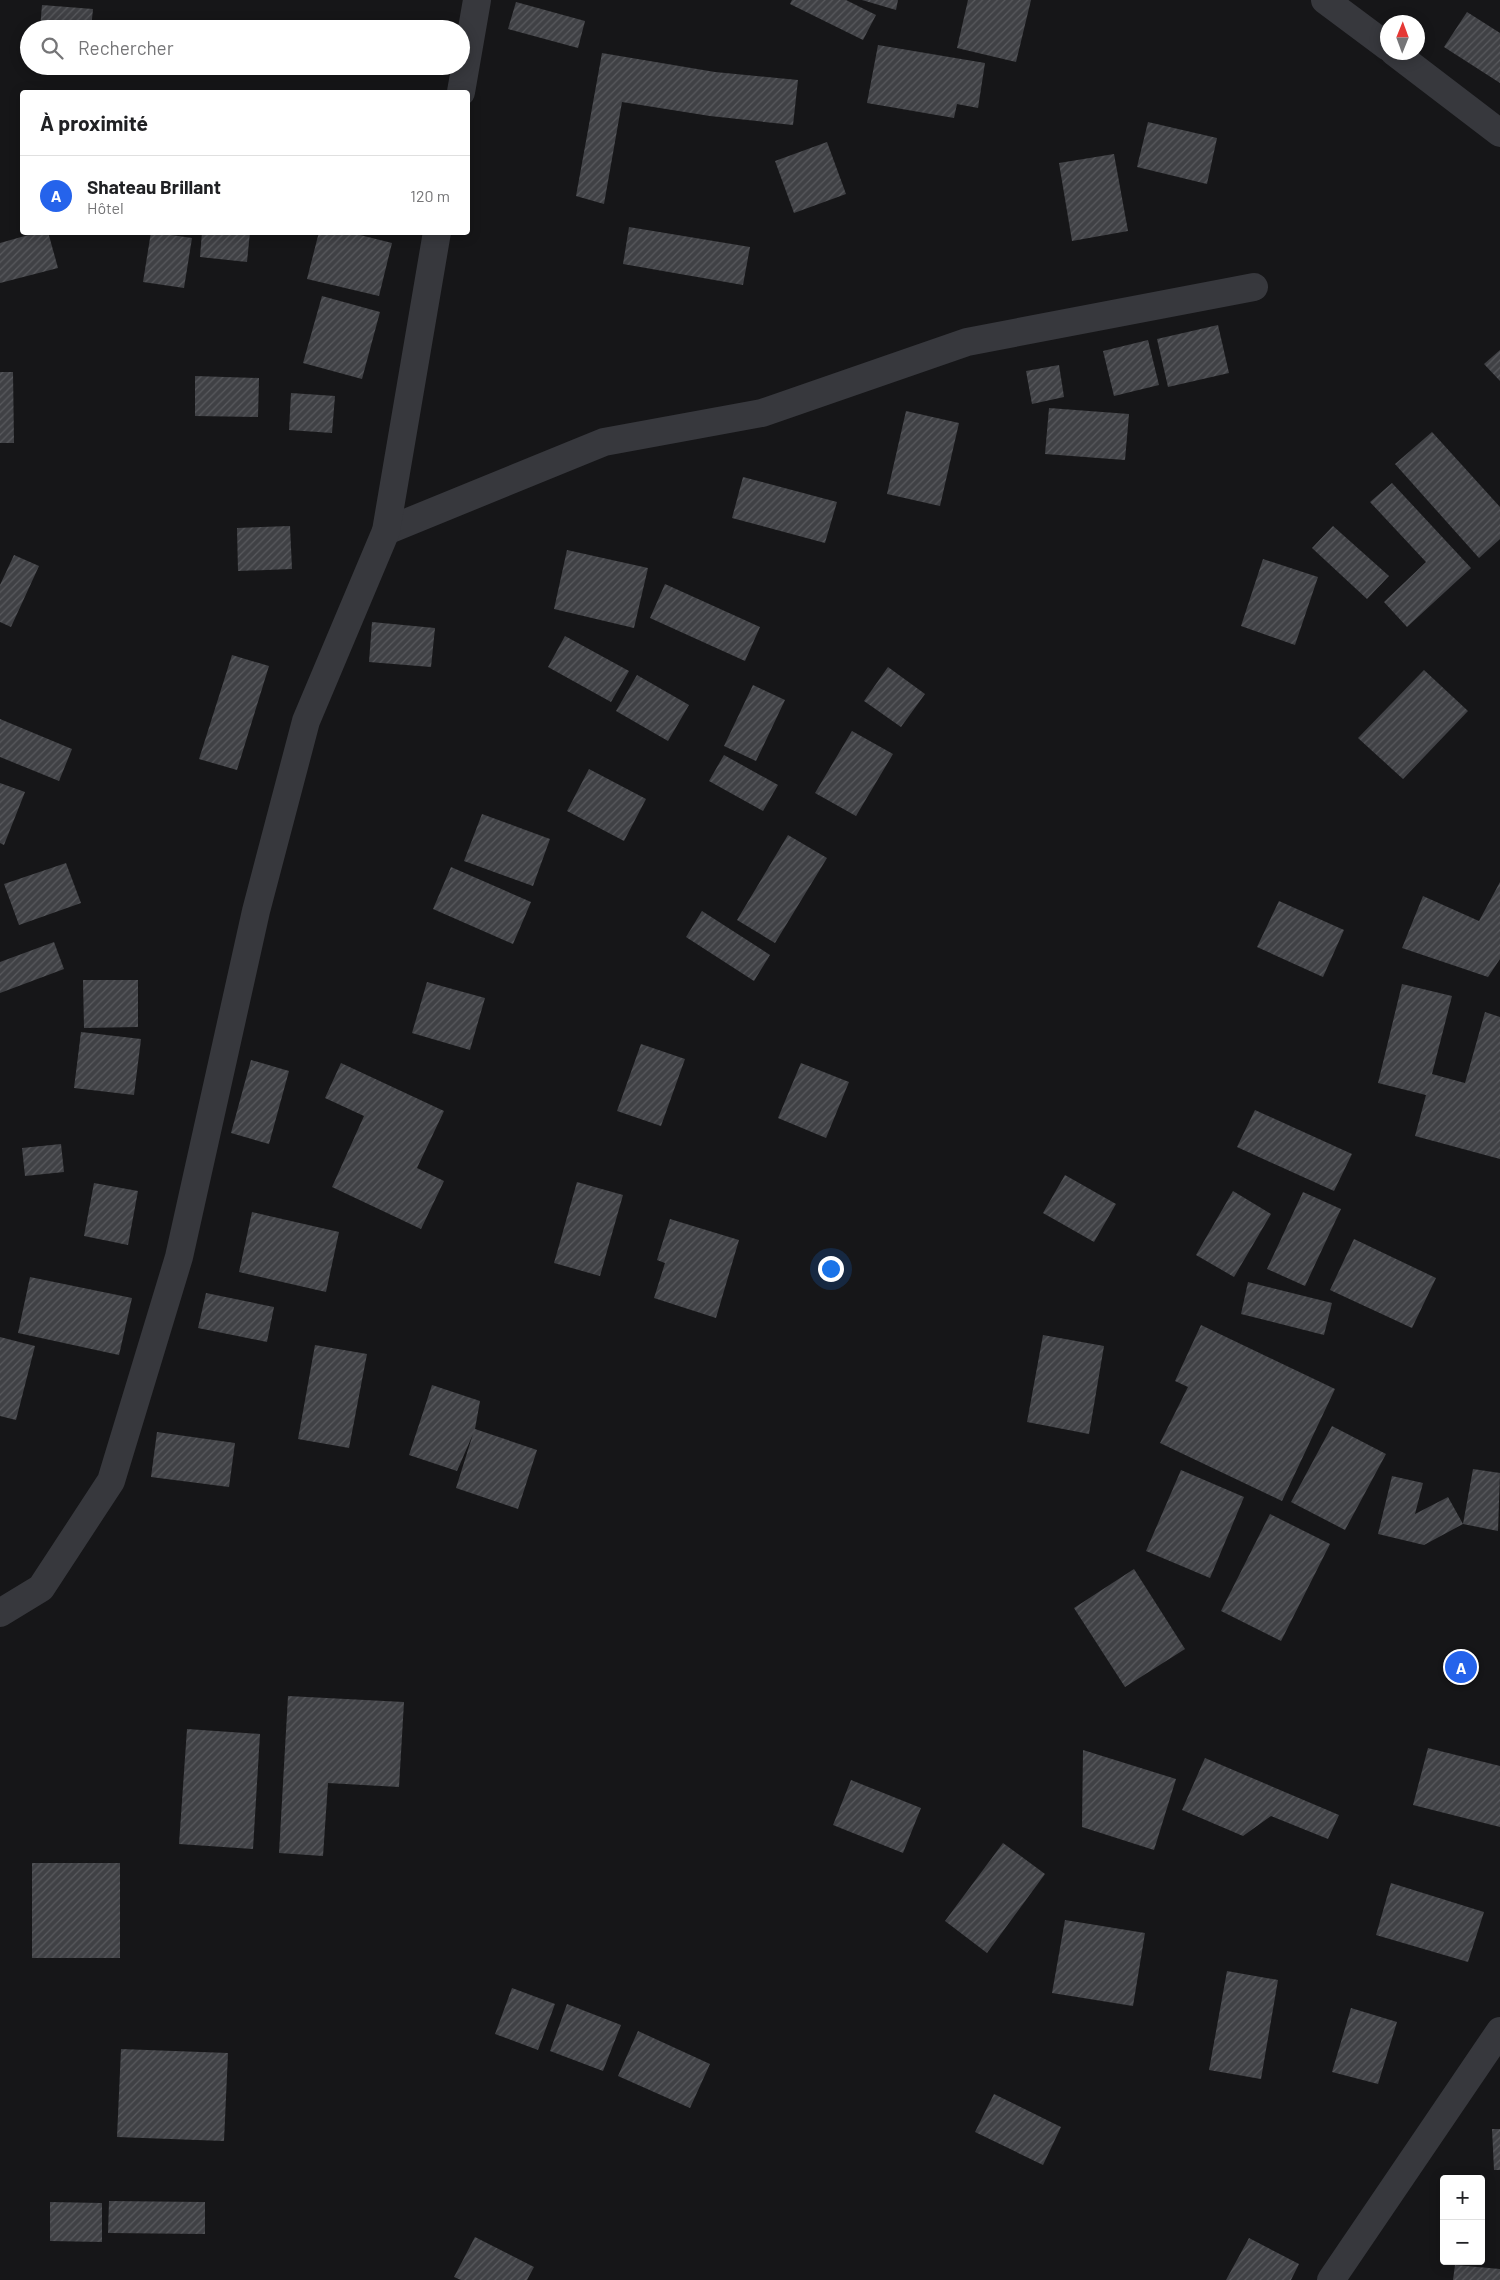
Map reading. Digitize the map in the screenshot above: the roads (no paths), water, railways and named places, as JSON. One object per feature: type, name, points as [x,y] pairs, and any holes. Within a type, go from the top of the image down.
[{"type":"street","points":[[470,40],[477,0]]},
{"type":"street","points":[[1325,0],[1380,41]]},
{"type":"street","points":[[1404,60],[1500,133]]},
{"type":"street","points":[[461,90],[464,75]]},
{"type":"street","points":[[0,1613],[41,1588],[111,1481],[179,1258],[256,911],[306,722],[386,531],[436,235]]},
{"type":"street","points":[[386,531],[604,442],[762,413],[967,342],[1254,287]]},
{"type":"street","points":[[1331,2280],[1500,2031]]},
{"type":"place","name":"Shateau Brillant","points":[[1461,1667]]}]
